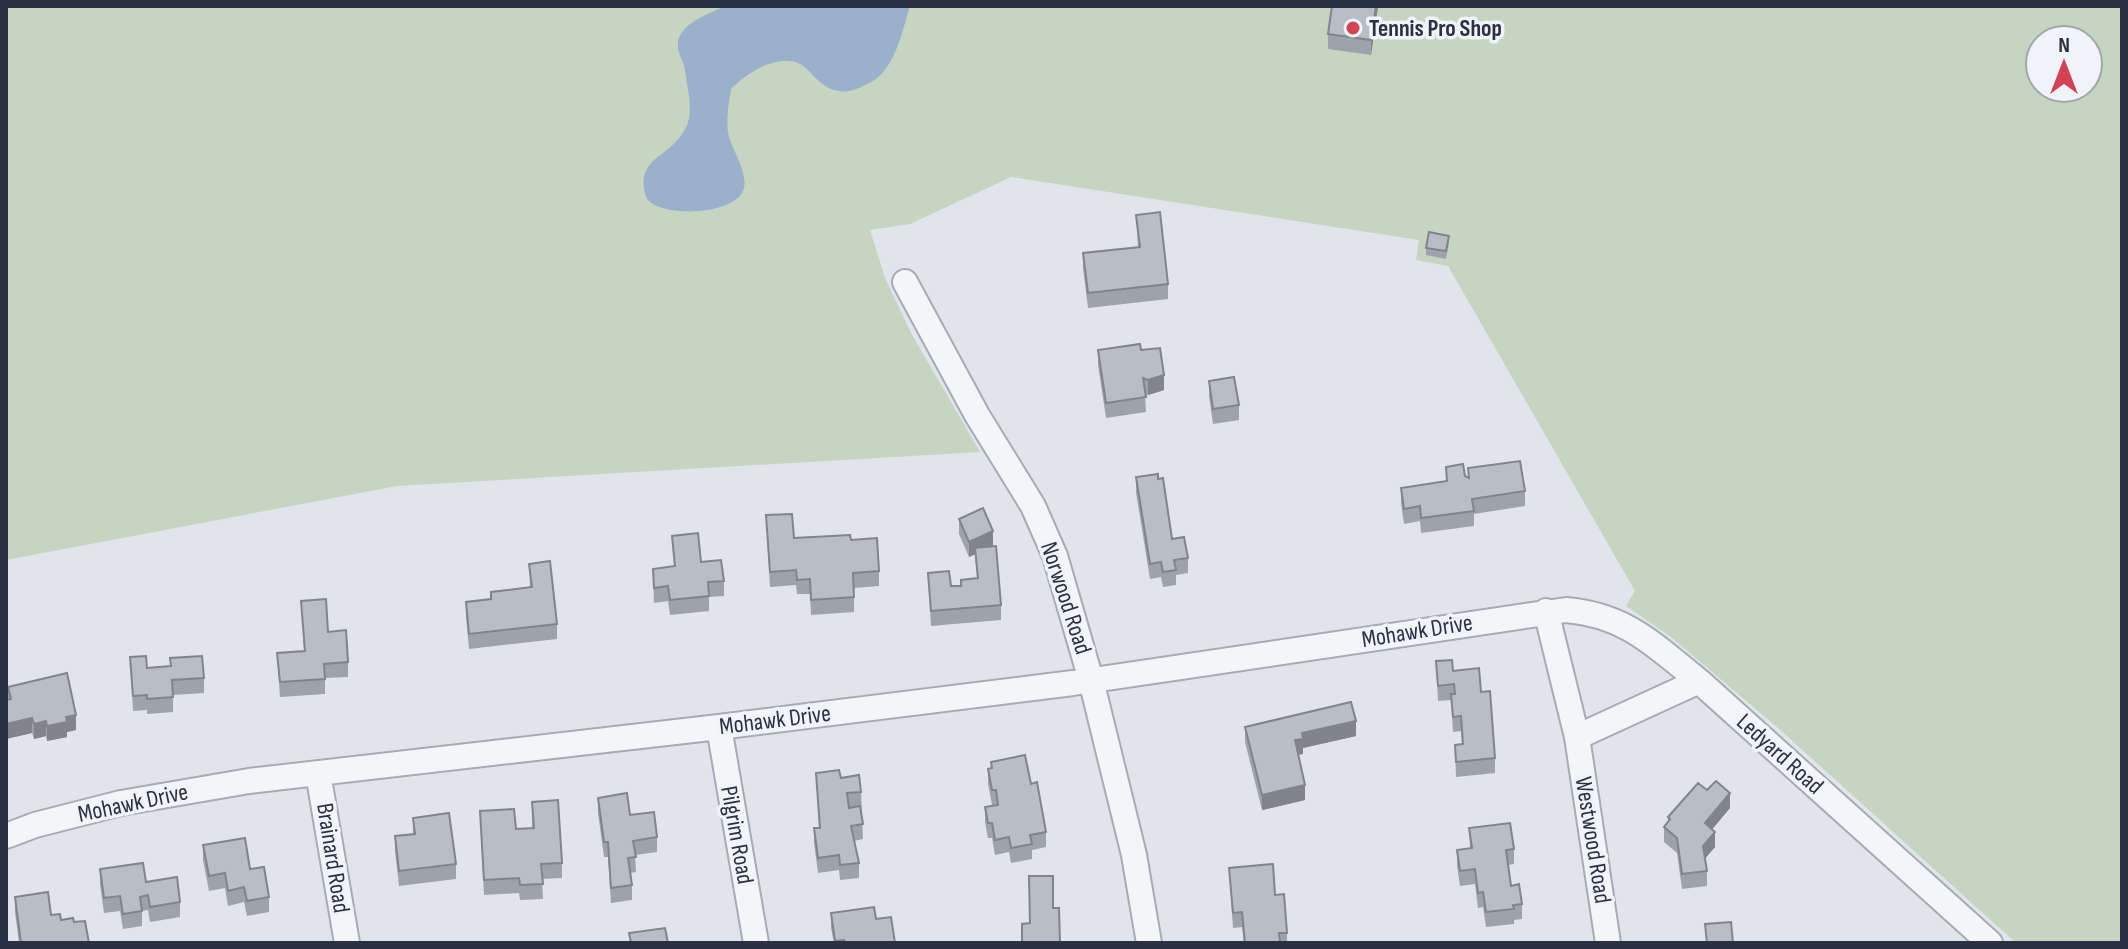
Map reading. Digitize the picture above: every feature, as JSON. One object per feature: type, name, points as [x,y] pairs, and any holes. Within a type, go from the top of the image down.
[{"type":"street","name":"Norwood Road","points":[[905,282],[947,363],[1039,520],[1067,592],[1134,855],[1149,943]]},
{"type":"street","name":"Mohawk Drive","points":[[6,836],[35,825],[121,803],[249,781],[1091,680],[1546,611]]},
{"type":"street","name":"Ledyard Road","points":[[1546,611],[1597,613],[1628,626],[1699,681],[1990,943]]},
{"type":"street","name":"Westwood Road","points":[[1546,611],[1577,737],[1608,943]]},
{"type":"street","points":[[1577,737],[1699,681]]},
{"type":"street","name":"Pilgrim Road","points":[[719,727],[756,943]]},
{"type":"street","name":"Brainard Road","points":[[318,773],[347,943]]},
{"type":"green space","points":[[6,6],[2122,6],[2122,943],[2016,943],[1778,728],[1671,637],[1626,606],[1635,591],[1448,266],[1416,260],[1419,240],[1011,177],[910,224],[870,230],[885,278],[911,333],[980,452],[397,486],[6,560]]},
{"type":"water","points":[[726,6],[910,6],[898,45],[884,72],[857,89],[831,89],[802,65],[789,61],[771,63],[737,83],[731,89],[727,127],[744,177],[743,191],[737,199],[712,209],[667,209],[647,199],[644,175],[654,160],[677,140],[688,123],[689,95],[678,49],[679,39],[682,32],[695,21]]},
{"type":"building","name":"Tennis Pro Shop","points":[[1332,6],[1376,6],[1371,40],[1328,34]]},
{"type":"building","points":[[1160,212],[1168,284],[1088,293],[1083,253],[1140,247],[1136,215]]},
{"type":"building","points":[[1429,232],[1449,236],[1446,251],[1426,248]]},
{"type":"building","points":[[1140,344],[1141,350],[1160,348],[1164,375],[1148,380],[1143,378],[1146,397],[1106,403],[1098,350]]},
{"type":"building","points":[[1234,377],[1239,405],[1213,409],[1209,381]]},
{"type":"building","points":[[1520,461],[1525,491],[1472,499],[1474,511],[1421,518],[1420,506],[1404,509],[1401,488],[1447,481],[1446,467],[1463,464],[1465,476],[1469,478],[1468,468]]},
{"type":"building","points":[[1158,474],[1158,479],[1163,478],[1172,539],[1184,537],[1188,558],[1174,560],[1176,570],[1163,572],[1161,562],[1150,564],[1136,477]]},
{"type":"building","points":[[983,508],[993,531],[969,542],[959,519]]},
{"type":"building","points":[[792,514],[794,538],[850,535],[851,540],[877,538],[879,571],[853,573],[854,597],[811,600],[810,579],[797,580],[796,570],[770,572],[766,515]]},
{"type":"building","points":[[698,533],[701,562],[721,560],[724,581],[708,582],[709,596],[670,600],[668,586],[654,588],[653,569],[675,566],[672,536]]},
{"type":"building","points":[[996,546],[1001,605],[931,611],[928,573],[949,571],[951,586],[961,586],[961,580],[978,578],[975,548]]},
{"type":"building","points":[[550,561],[557,624],[469,634],[466,602],[491,599],[491,592],[532,587],[529,564]]},
{"type":"building","points":[[326,599],[328,632],[346,630],[348,662],[324,664],[325,679],[280,682],[277,653],[305,651],[301,601]]},
{"type":"building","points":[[146,656],[147,668],[171,666],[170,658],[202,656],[204,678],[172,680],[173,697],[147,699],[147,695],[133,696],[130,657]]},
{"type":"building","points":[[1452,660],[1453,671],[1479,668],[1481,692],[1490,691],[1495,758],[1456,762],[1455,745],[1463,744],[1461,716],[1453,717],[1451,694],[1455,694],[1454,684],[1438,686],[1436,661]]},
{"type":"building","points":[[67,673],[76,715],[66,717],[67,722],[47,726],[46,721],[34,724],[32,718],[6,724],[6,700],[11,699],[8,687]]},
{"type":"building","points":[[1351,702],[1356,721],[1302,733],[1303,739],[1295,740],[1305,785],[1262,795],[1245,727]]},
{"type":"building","points":[[1025,755],[1031,784],[1037,782],[1046,832],[1030,835],[1032,844],[1011,848],[1009,837],[995,840],[992,823],[988,823],[985,807],[998,805],[988,769],[992,768],[991,762]]},
{"type":"building","points":[[839,770],[841,778],[859,775],[861,792],[847,793],[849,808],[860,806],[863,824],[851,826],[859,863],[840,865],[839,855],[818,858],[814,828],[820,828],[816,773]]},
{"type":"building","points":[[1716,781],[1730,793],[1705,823],[1715,832],[1703,846],[1707,871],[1682,874],[1677,838],[1664,827],[1670,819],[1668,817],[1698,783],[1707,790]]},
{"type":"building","points":[[627,793],[630,815],[654,812],[657,837],[633,841],[636,857],[628,858],[632,885],[611,888],[608,842],[604,842],[598,798]]},
{"type":"building","points":[[558,800],[562,863],[541,864],[543,884],[520,885],[519,878],[484,880],[480,811],[514,809],[516,829],[534,828],[532,802]]},
{"type":"building","points":[[449,813],[456,864],[399,871],[395,836],[415,834],[413,818]]},
{"type":"building","points":[[1510,823],[1514,849],[1506,850],[1511,886],[1519,884],[1522,904],[1513,905],[1514,909],[1486,912],[1483,892],[1478,893],[1475,869],[1460,871],[1457,850],[1472,848],[1469,828]]},
{"type":"building","points":[[245,838],[250,869],[264,867],[269,897],[247,901],[244,887],[228,891],[225,873],[209,876],[203,845]]},
{"type":"building","points":[[143,863],[146,882],[177,877],[180,902],[150,907],[148,895],[140,897],[142,911],[123,914],[120,896],[104,898],[100,869]]},
{"type":"building","points":[[1273,864],[1275,895],[1284,894],[1287,933],[1279,933],[1280,942],[1245,943],[1242,912],[1233,913],[1229,868]]},
{"type":"building","points":[[1029,876],[1053,876],[1053,908],[1059,908],[1060,943],[1022,943],[1022,924],[1030,923]]},
{"type":"building","points":[[48,892],[51,915],[60,914],[61,920],[73,918],[74,922],[85,921],[89,943],[21,943],[15,897]]},
{"type":"building","points":[[874,907],[876,919],[891,917],[895,943],[835,941],[831,913]]},
{"type":"building","points":[[1731,922],[1733,943],[1707,943],[1705,924]]},
{"type":"building","points":[[665,928],[668,943],[631,943],[629,933]]},
{"type":"place","name":"Tennis Pro Shop","points":[[1353,28]]}]
